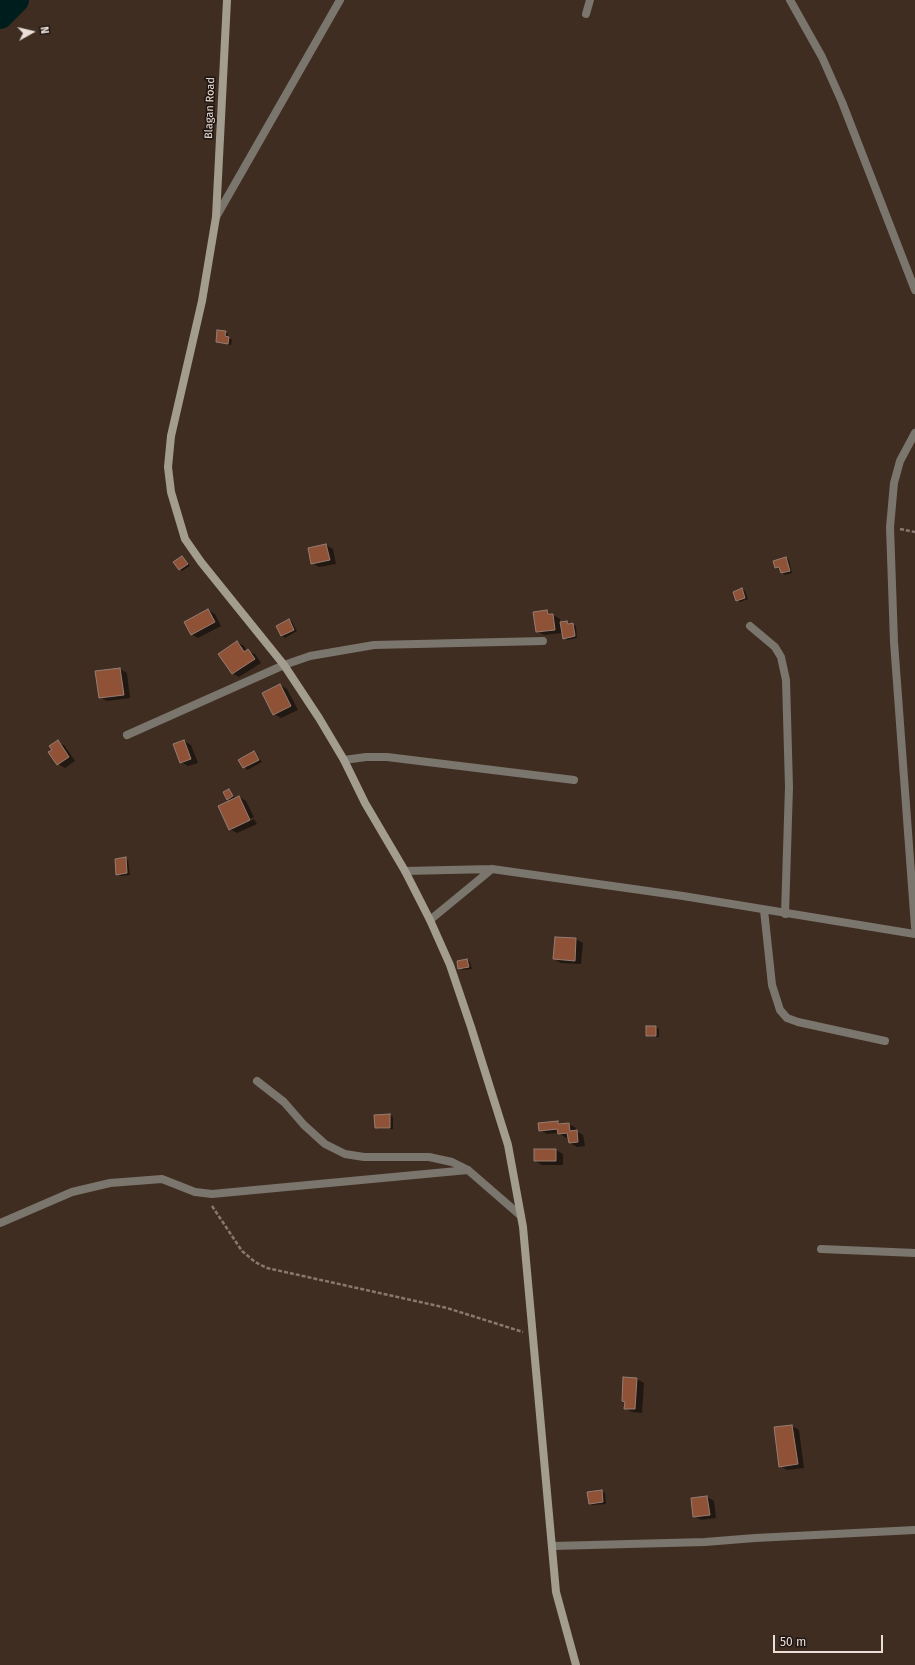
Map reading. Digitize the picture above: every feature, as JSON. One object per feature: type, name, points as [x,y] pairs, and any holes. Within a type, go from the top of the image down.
[{"type":"street","name":"Blagan Road","points":[[227,0],[216,218],[202,302],[171,436],[168,467],[171,492],[185,539],[201,562],[284,665],[319,718],[344,760],[365,803],[405,872],[430,920],[450,965],[471,1026],[508,1145],[521,1216],[553,1546],[556,1592],[576,1665]]},
{"type":"street","points":[[216,218],[340,0]]},
{"type":"street","points":[[586,14],[590,0]]},
{"type":"street","points":[[790,0],[822,57],[842,102],[915,290]]},
{"type":"street","points":[[915,433],[900,460],[894,483],[890,527],[895,665],[915,927]]},
{"type":"street","points":[[750,626],[775,647],[781,657],[786,680],[789,787],[785,914]]},
{"type":"street","points":[[128,735],[284,665],[328,652],[374,646],[543,641]]},
{"type":"street","points":[[344,760],[366,757],[388,757],[574,780]]},
{"type":"street","points":[[405,872],[492,869],[683,896],[785,914],[915,934]]},
{"type":"street","points":[[430,920],[492,869]]},
{"type":"street","points":[[764,910],[772,985],[780,1010],[788,1018],[798,1022],[885,1041]]},
{"type":"street","points":[[257,1081],[284,1102],[304,1125],[325,1144],[345,1154],[364,1157],[429,1157],[452,1162],[468,1170],[521,1216]]},
{"type":"street","points":[[0,1223],[72,1192],[110,1183],[162,1179],[195,1192],[212,1194],[468,1170]]},
{"type":"street","points":[[821,1249],[915,1253]]},
{"type":"street","points":[[553,1546],[705,1542],[779,1536],[915,1530]]},
{"type":"path","points":[[195,1192],[214,1206],[233,1240],[242,1251],[254,1262],[267,1268],[447,1308],[533,1335]]},
{"type":"building","points":[[217,330],[226,331],[225,336],[229,337],[228,344],[216,342]]},
{"type":"building","points":[[326,544],[330,560],[311,564],[308,548]]},
{"type":"building","points":[[182,556],[188,564],[179,570],[173,562]]},
{"type":"building","points":[[786,557],[790,571],[781,573],[779,567],[775,568],[773,561]]},
{"type":"building","points":[[742,588],[745,598],[736,601],[733,592]]},
{"type":"building","points":[[208,609],[215,622],[191,635],[184,622]]},
{"type":"building","points":[[547,610],[548,614],[553,614],[555,630],[536,632],[533,612]]},
{"type":"building","points":[[289,619],[294,630],[281,636],[276,626]]},
{"type":"building","points":[[567,621],[568,624],[573,623],[575,636],[563,639],[560,622]]},
{"type":"building","points":[[237,641],[244,652],[248,649],[255,659],[232,674],[218,654]]},
{"type":"building","points":[[120,668],[124,695],[99,698],[95,671]]},
{"type":"building","points":[[280,684],[291,706],[273,715],[262,693]]},
{"type":"building","points":[[58,740],[69,757],[57,765],[48,752],[52,750],[49,746]]},
{"type":"building","points":[[184,740],[191,759],[180,763],[173,744]]},
{"type":"building","points":[[254,751],[259,760],[243,768],[238,760]]},
{"type":"building","points":[[229,789],[233,796],[227,800],[223,792]]},
{"type":"building","points":[[239,796],[250,820],[229,830],[218,806]]},
{"type":"building","points":[[126,857],[127,873],[116,875],[115,859]]},
{"type":"building","points":[[555,937],[576,938],[575,961],[553,959]]},
{"type":"building","points":[[467,959],[469,967],[458,969],[457,961]]},
{"type":"building","points":[[646,1026],[656,1026],[656,1036],[646,1036]]},
{"type":"building","points":[[390,1114],[390,1128],[375,1128],[374,1115]]},
{"type":"building","points":[[558,1121],[558,1124],[569,1123],[570,1131],[577,1130],[578,1142],[569,1143],[567,1133],[558,1134],[557,1129],[539,1131],[538,1123]]},
{"type":"building","points":[[534,1149],[556,1149],[556,1161],[534,1161]]},
{"type":"building","points":[[623,1377],[637,1378],[635,1409],[624,1409],[625,1402],[622,1401]]},
{"type":"building","points":[[792,1425],[798,1464],[779,1467],[774,1427]]},
{"type":"building","points":[[602,1490],[603,1502],[589,1504],[587,1492]]},
{"type":"building","points":[[707,1496],[710,1515],[693,1517],[691,1498]]},
{"type":"waterway","points":[[0,16],[16,0]]}]
